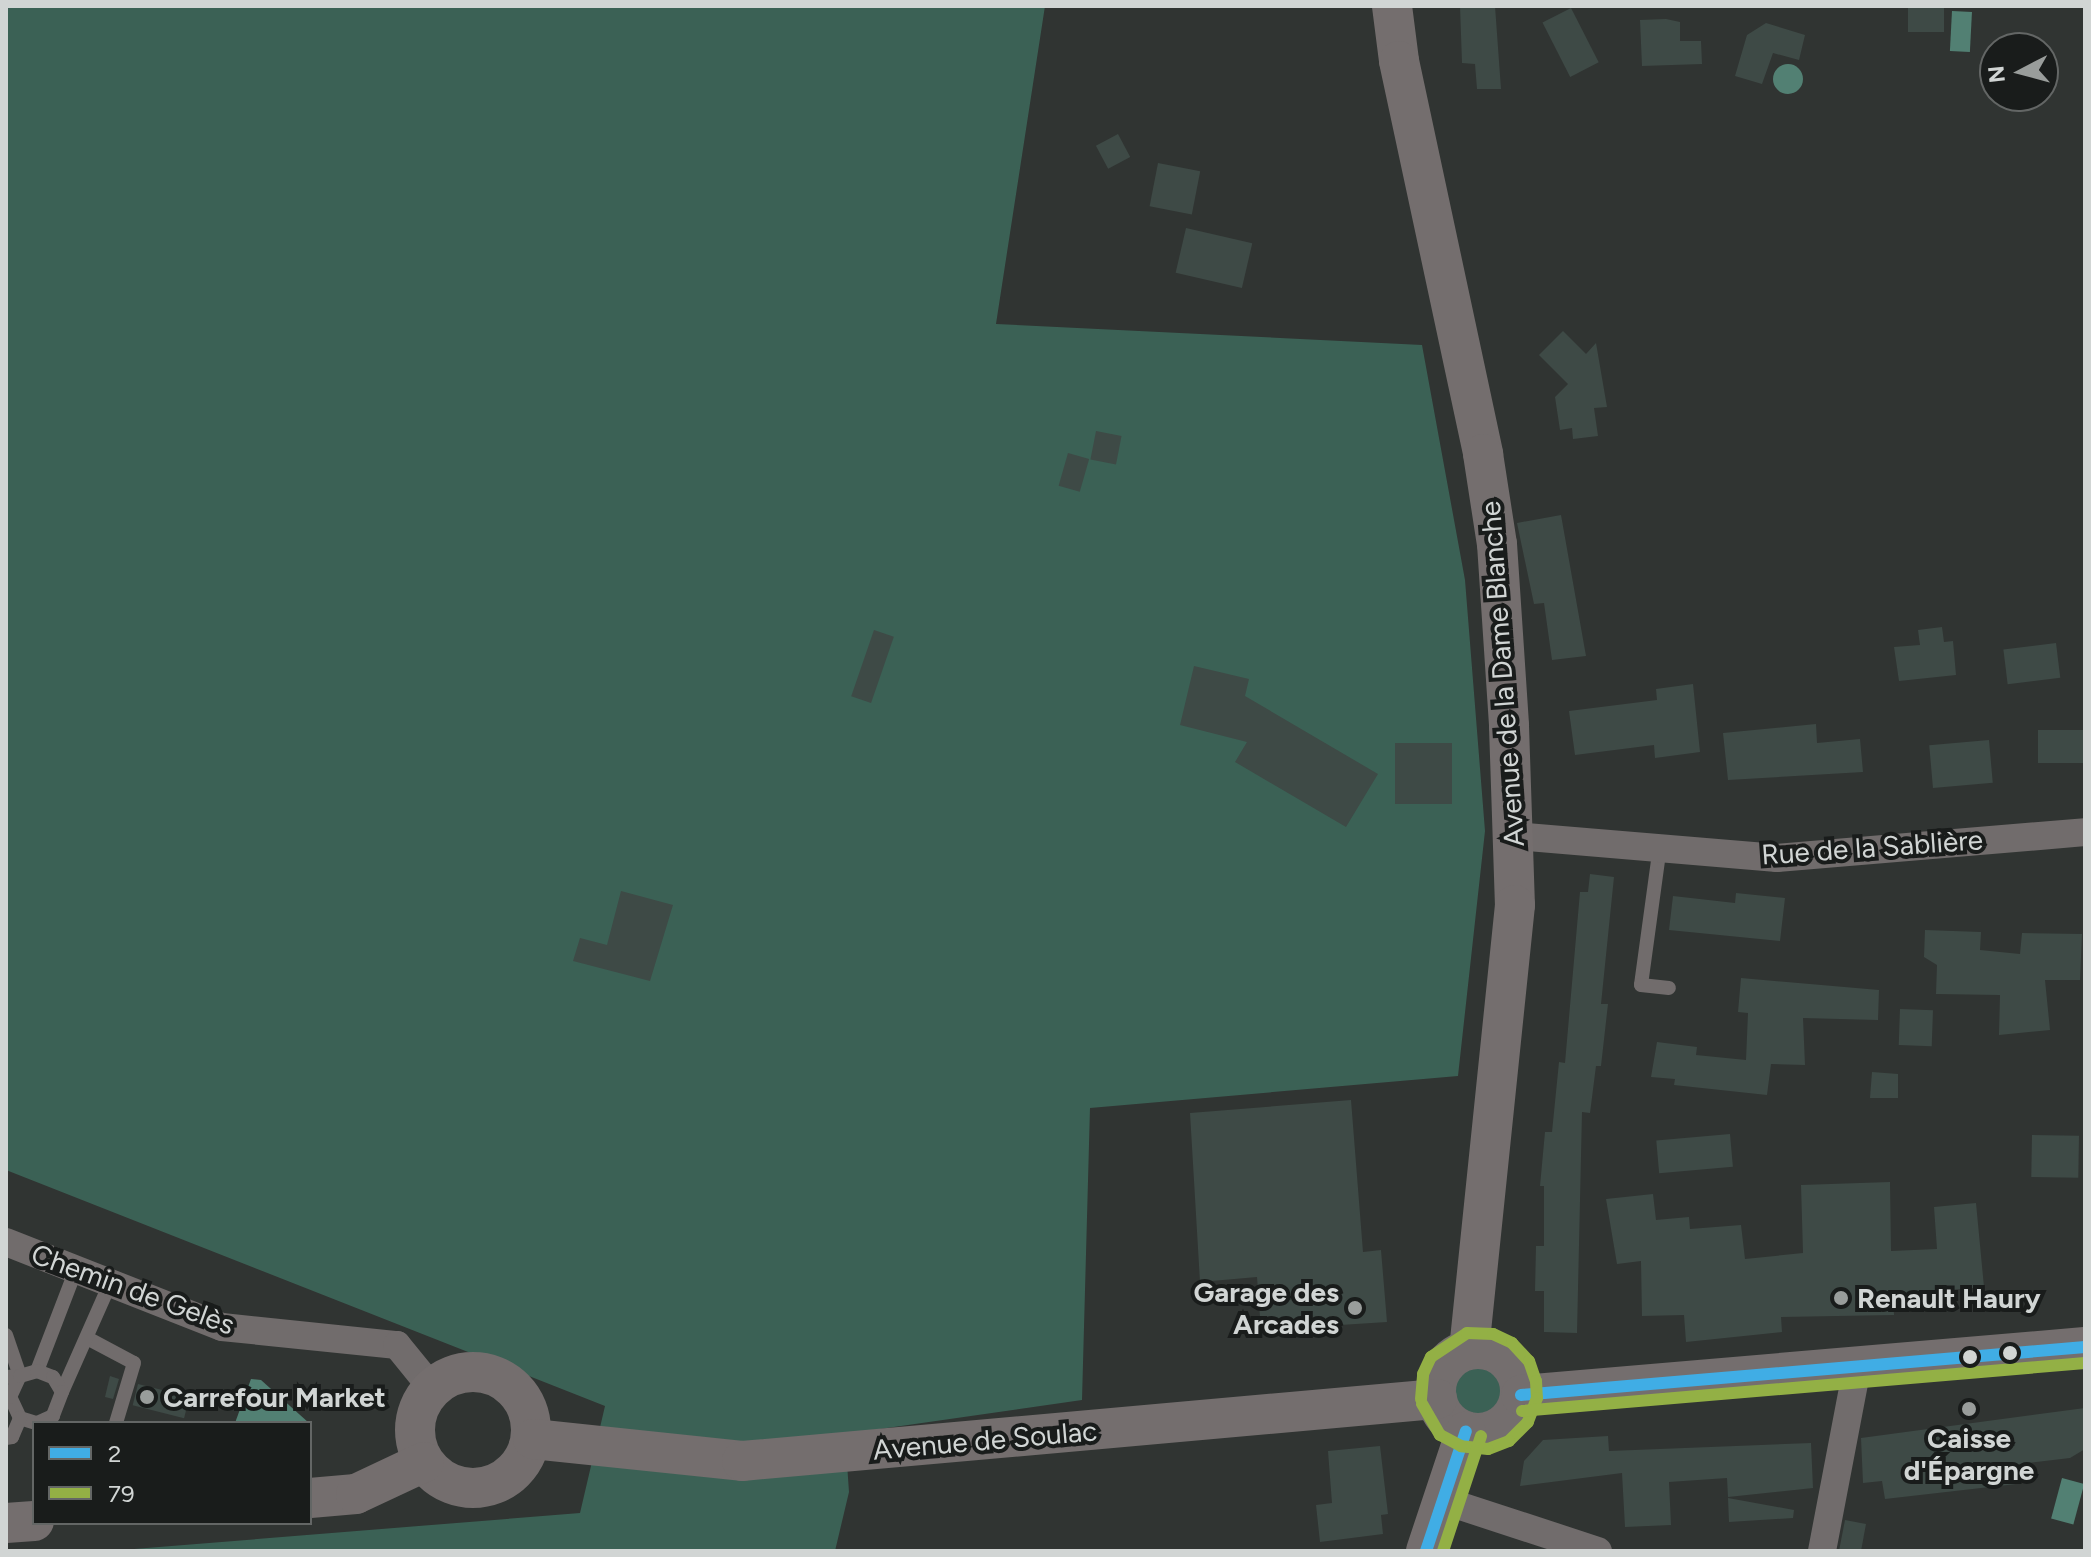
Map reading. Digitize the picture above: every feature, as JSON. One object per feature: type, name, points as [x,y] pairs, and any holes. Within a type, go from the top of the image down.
[{"type":"main road","name":"Avenue de la Dame Blanche","points":[[1392,6],[1497,544],[1515,836],[1515,905],[1469,1349]]},
{"type":"main road","points":[[1521,1395],[2085,1347]]},
{"type":"main road","points":[[1469,1349],[1503,1356],[1515,1369],[1521,1395],[1515,1413],[1500,1427],[1466,1431],[1449,1422],[1437,1399],[1444,1366],[1469,1349]]},
{"type":"main road","points":[[478,1371],[508,1382],[522,1396],[533,1439],[518,1468],[502,1481],[479,1489],[438,1477],[424,1462],[414,1430],[420,1404],[432,1388],[457,1373],[478,1371]]},
{"type":"main road","name":"Avenue de Soulac","points":[[533,1439],[742,1461],[1437,1399]]},
{"type":"main road","points":[[1426,1551],[1466,1431]]},
{"type":"main road","points":[[312,1498],[356,1494],[424,1462]]},
{"type":"main road","points":[[6,1523],[32,1521]]},
{"type":"street","name":"Rue de la Sablière","points":[[1515,836],[1777,858],[2085,832]]},
{"type":"street","name":"Chemin de Gelès","points":[[6,1242],[109,1286],[222,1327],[397,1345],[432,1388]]},
{"type":"street","points":[[1822,1551],[1857,1368]]},
{"type":"street","points":[[1442,1500],[1598,1551]]},
{"type":"lane","points":[[1660,846],[1641,985],[1669,988]]},
{"type":"lane","points":[[37,1371],[35,1364],[75,1272]]},
{"type":"lane","points":[[42,1421],[53,1416],[109,1286]]},
{"type":"lane","points":[[6,1335],[13,1376],[10,1397],[20,1418],[32,1422]]},
{"type":"lane","points":[[87,1338],[134,1363],[117,1421]]},
{"type":"lane","points":[[13,1376],[37,1371],[53,1377],[62,1392]]},
{"type":"lane","points":[[6,1438],[12,1437],[20,1418]]},
{"type":"shaded area","points":[[6,6],[1045,6],[996,324],[1422,345],[1465,580],[1485,831],[1458,1076],[1090,1108],[1082,1400],[845,1434],[849,1492],[835,1551],[109,1551],[580,1513],[605,1406],[6,1170]]},
{"type":"shaded area","points":[[1952,11],[1972,12],[1970,52],[1950,51]]},
{"type":"shaded area","points":[[1788,64],[1799,68],[1803,79],[1799,90],[1788,94],[1777,90],[1773,79],[1777,68]]},
{"type":"shaded area","points":[[1479,1362],[1491,1364],[1500,1371],[1507,1380],[1507,1404],[1500,1413],[1491,1420],[1479,1422],[1467,1420],[1458,1413],[1451,1404],[1449,1392],[1451,1380],[1458,1371],[1467,1364]]},
{"type":"shaded area","points":[[251,1379],[261,1380],[307,1421],[236,1421]]},
{"type":"shaded area","points":[[2062,1478],[2084,1484],[2073,1525],[2051,1519]]},
{"type":"building","points":[[1460,6],[1495,6],[1501,89],[1477,89],[1475,64],[1462,63]]},
{"type":"building","points":[[1908,6],[1944,6],[1944,32],[1908,32]]},
{"type":"building","points":[[1571,8],[1599,62],[1570,77],[1542,23]]},
{"type":"building","points":[[1640,20],[1680,22],[1680,41],[1701,41],[1702,64],[1642,66]]},
{"type":"building","points":[[1766,23],[1805,35],[1799,60],[1773,53],[1762,84],[1735,76],[1747,35]]},
{"type":"building","points":[[1118,134],[1130,157],[1108,169],[1096,146]]},
{"type":"building","points":[[1158,163],[1200,171],[1192,214],[1150,206]]},
{"type":"building","points":[[1186,228],[1252,243],[1242,288],[1176,273]]},
{"type":"building","points":[[1563,331],[1586,354],[1596,343],[1607,407],[1594,408],[1598,436],[1573,439],[1572,428],[1560,430],[1555,397],[1568,384],[1539,355]]},
{"type":"building","points":[[1096,431],[1122,436],[1116,464],[1090,459]]},
{"type":"building","points":[[1068,453],[1089,459],[1080,492],[1059,486]]},
{"type":"building","points":[[1561,515],[1586,656],[1552,660],[1544,603],[1534,604],[1517,523]]},
{"type":"building","points":[[1942,627],[1944,642],[1953,641],[1956,675],[1899,681],[1894,647],[1920,645],[1918,630]]},
{"type":"building","points":[[874,630],[894,637],[871,703],[851,696]]},
{"type":"building","points":[[2056,643],[2060,678],[2008,684],[2003,649]]},
{"type":"building","points":[[1194,666],[1249,679],[1245,696],[1378,774],[1346,827],[1235,762],[1247,742],[1180,725]]},
{"type":"building","points":[[1693,684],[1700,752],[1655,758],[1654,745],[1575,755],[1569,711],[1657,700],[1656,689]]},
{"type":"building","points":[[1816,724],[1817,743],[1860,739],[1863,772],[1728,780],[1723,733]]},
{"type":"building","points":[[2038,730],[2085,730],[2085,763],[2038,763]]},
{"type":"building","points":[[1989,740],[1993,783],[1933,788],[1929,745]]},
{"type":"building","points":[[1395,743],[1452,743],[1452,804],[1395,804]]},
{"type":"building","points":[[1590,874],[1614,877],[1601,1004],[1608,1004],[1601,1066],[1596,1066],[1590,1113],[1582,1112],[1577,1333],[1544,1332],[1544,1291],[1535,1291],[1536,1246],[1544,1246],[1544,1186],[1540,1186],[1545,1132],[1552,1132],[1559,1062],[1565,1063],[1580,892],[1588,892]]},
{"type":"building","points":[[621,891],[673,905],[650,981],[573,961],[580,938],[607,945]]},
{"type":"building","points":[[1736,893],[1785,898],[1780,941],[1669,930],[1673,896],[1735,903]]},
{"type":"building","points":[[1925,930],[1981,932],[1980,950],[2020,954],[2022,933],[2082,934],[2080,980],[2045,980],[2050,1030],[1999,1035],[2000,995],[1936,994],[1937,965],[1924,957]]},
{"type":"building","points":[[1741,978],[1879,990],[1878,1020],[1803,1018],[1805,1065],[1771,1064],[1767,1095],[1674,1085],[1675,1079],[1651,1077],[1657,1042],[1697,1047],[1696,1055],[1746,1060],[1748,1013],[1738,1012]]},
{"type":"building","points":[[1900,1009],[1933,1010],[1932,1046],[1899,1045]]},
{"type":"building","points":[[1872,1072],[1898,1074],[1898,1098],[1870,1098]]},
{"type":"building","points":[[1351,1100],[1363,1252],[1381,1250],[1387,1322],[1261,1330],[1257,1277],[1200,1282],[1190,1113]]},
{"type":"building","points":[[1730,1134],[1733,1167],[1659,1173],[1656,1140]]},
{"type":"building","points":[[2032,1135],[2079,1136],[2078,1178],[2031,1177]]},
{"type":"building","points":[[1890,1182],[1891,1251],[1937,1249],[1934,1207],[1976,1203],[1984,1287],[1893,1295],[1894,1315],[1781,1317],[1782,1332],[1686,1342],[1684,1315],[1642,1316],[1641,1261],[1617,1264],[1606,1199],[1653,1194],[1656,1220],[1689,1217],[1690,1229],[1741,1225],[1745,1259],[1803,1253],[1801,1185]]},
{"type":"building","points":[[110,1376],[119,1379],[113,1399],[105,1397]]},
{"type":"building","points":[[138,1384],[189,1397],[184,1418],[133,1405]]},
{"type":"building","points":[[2085,1408],[2085,1449],[2070,1458],[2012,1465],[2016,1484],[1885,1499],[1882,1481],[1863,1483],[1861,1438]]},
{"type":"building","points":[[1608,1436],[1609,1451],[1811,1443],[1813,1488],[1728,1497],[1727,1478],[1669,1482],[1671,1525],[1625,1527],[1622,1473],[1520,1486],[1524,1461],[1543,1440]]},
{"type":"building","points":[[1380,1446],[1388,1514],[1381,1515],[1383,1534],[1320,1542],[1316,1505],[1332,1503],[1328,1451]]},
{"type":"building","points":[[1728,1498],[1794,1510],[1793,1518],[1729,1522]]},
{"type":"building","points":[[1845,1520],[1866,1524],[1861,1551],[1839,1551]]},
{"type":"transit line","name":"79","points":[[1421,1399],[1423,1374],[1431,1357],[1467,1333],[1493,1334],[1512,1343],[1529,1361],[1536,1381],[1537,1398],[1528,1422],[1509,1441],[1488,1449],[1461,1446],[1440,1435],[1422,1404]]},
{"type":"transit line","name":"2","points":[[1521,1395],[2085,1347]]},
{"type":"transit line","name":"79","points":[[1522,1411],[2085,1363]]},
{"type":"transit line","name":"2","points":[[1426,1551],[1466,1431]]},
{"type":"transit line","name":"79","points":[[1443,1551],[1481,1436]]},
{"type":"place","name":"Renault Haury","points":[[1841,1298]]},
{"type":"place","name":"Garage des Arcades","points":[[1355,1308]]},
{"type":"place","name":"Carrefour Market","points":[[147,1397]]},
{"type":"place","name":"Caisse d'Épargne","points":[[1969,1409]]}]
